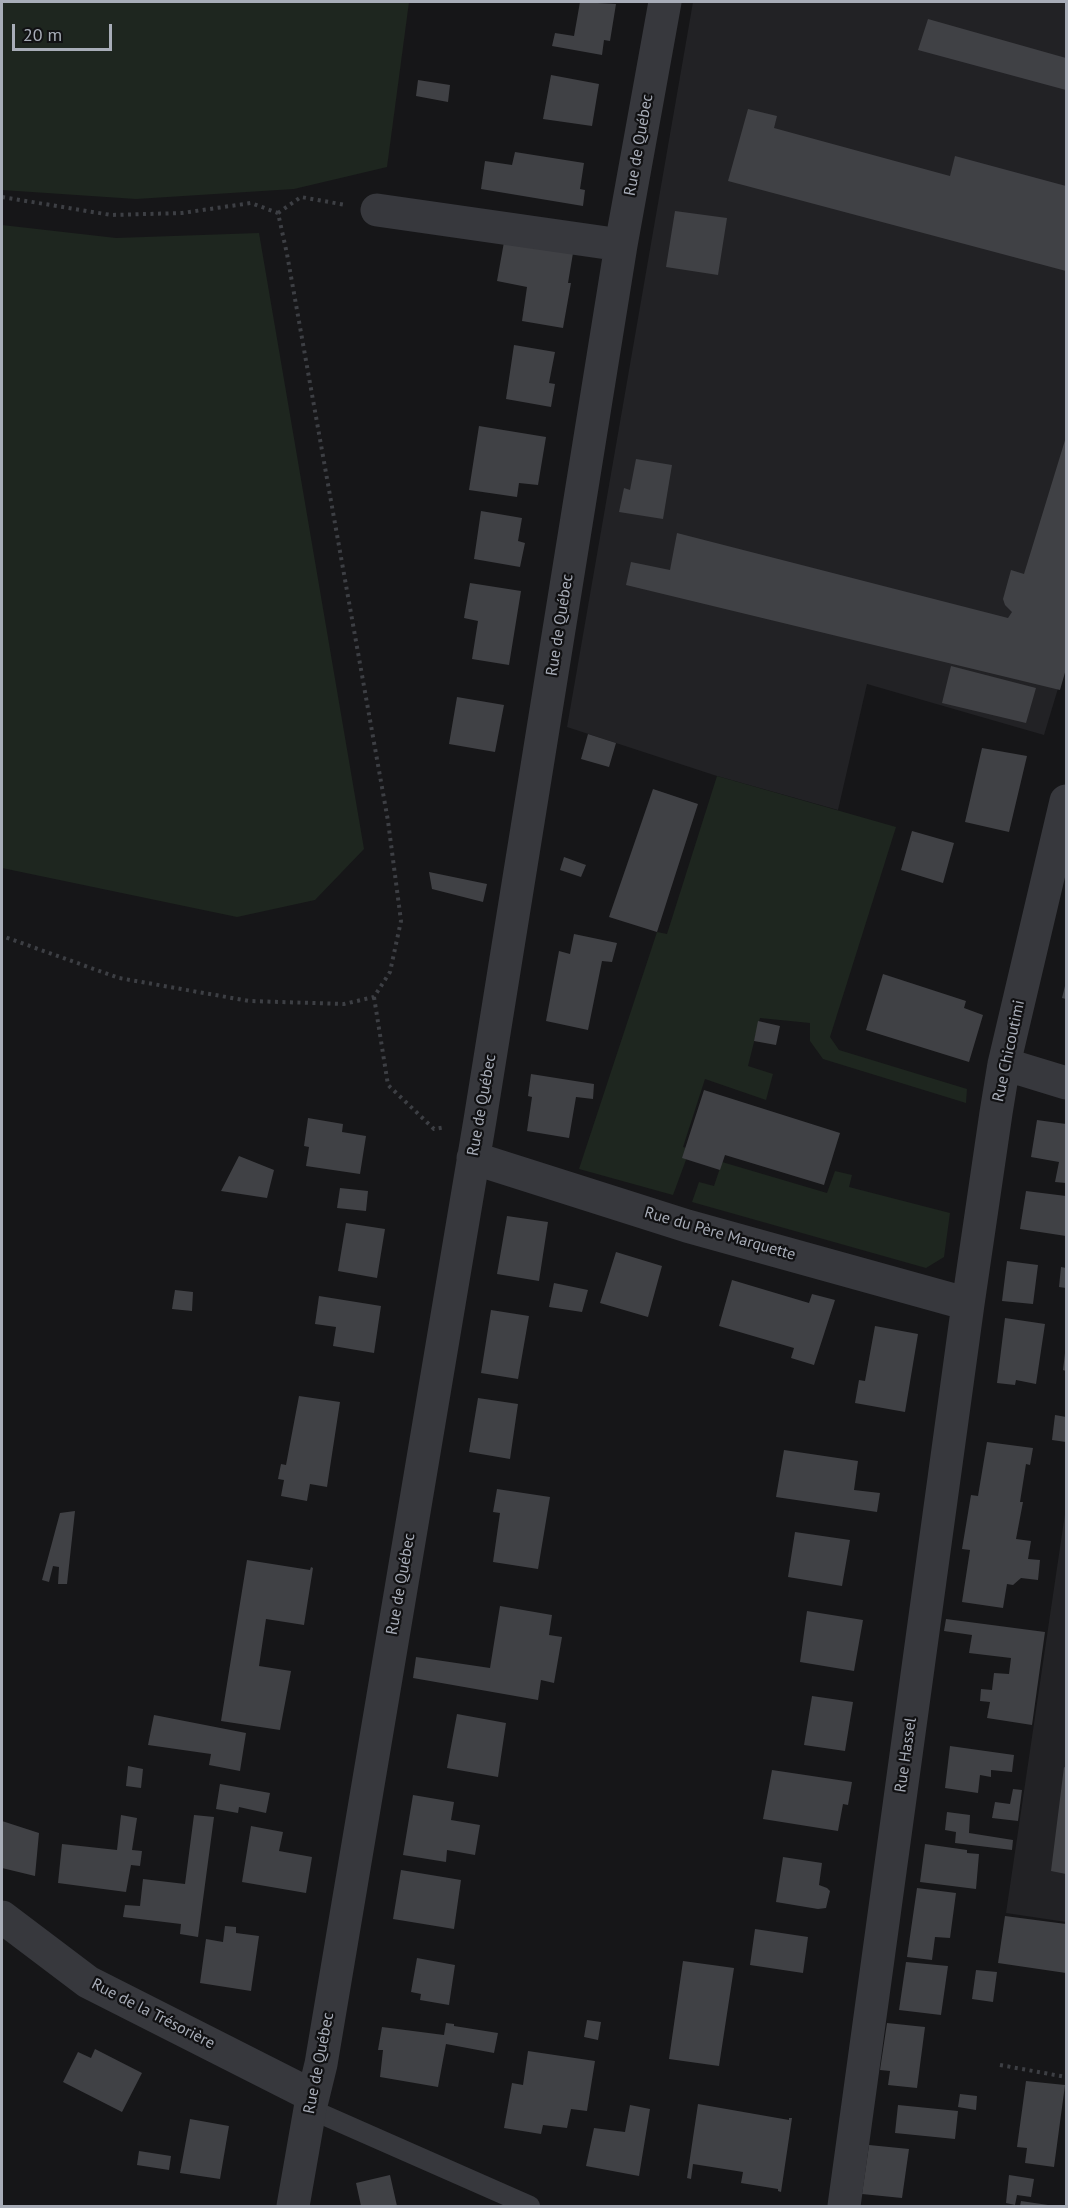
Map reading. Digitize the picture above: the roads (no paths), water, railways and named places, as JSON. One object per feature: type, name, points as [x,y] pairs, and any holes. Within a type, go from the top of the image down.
[{"type":"street","name":"Rue de Québec","points":[[293,2206],[321,2064],[480,1120],[621,245],[665,2]]},
{"type":"street","points":[[377,210],[621,245]]},
{"type":"street","name":"Rue Chicoutimi","points":[[968,1304],[1004,1064],[1066,801]]},
{"type":"street","points":[[1004,1064],[1066,1083]]},
{"type":"street","name":"Rue du Père Marquette","points":[[473,1158],[687,1226],[968,1304]]},
{"type":"street","name":"Rue Hassel","points":[[844,2206],[968,1304]]},
{"type":"street","name":"Rue de la Trésorière","points":[[2,1917],[88,1982],[312,2102]]},
{"type":"lane","name":"Rue de la Trésorière","points":[[312,2102],[530,2206]]}]
